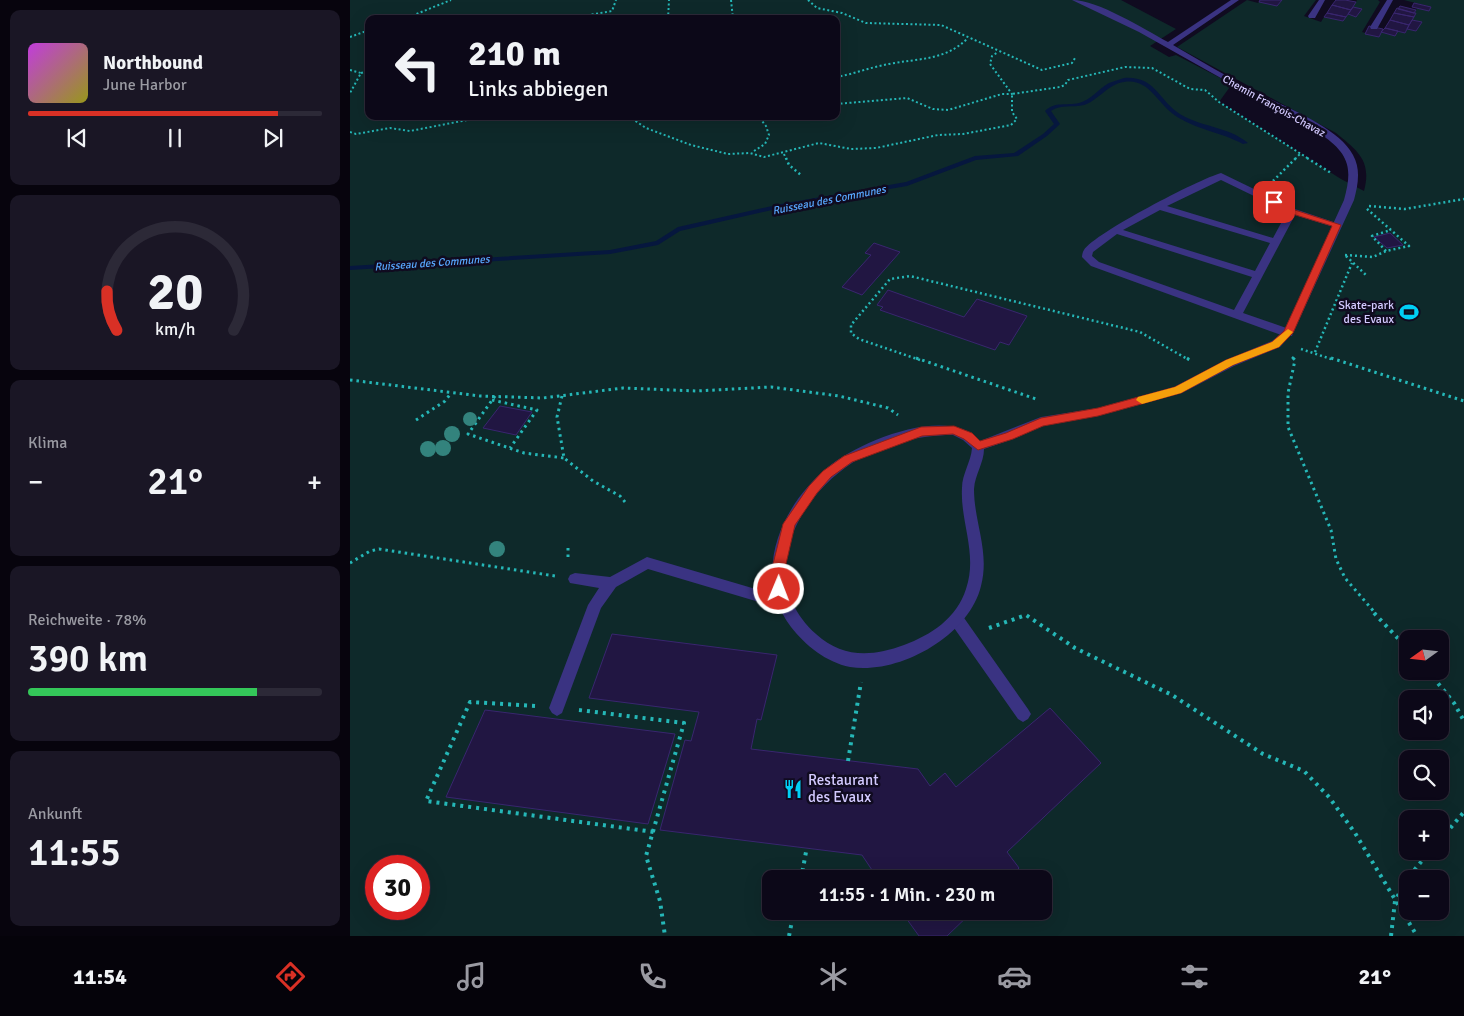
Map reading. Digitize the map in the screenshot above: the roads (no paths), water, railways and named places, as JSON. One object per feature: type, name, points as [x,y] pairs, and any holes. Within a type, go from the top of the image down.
[{"type":"street","name":"Chemin François-Chavaz","points":[[978,446],[1009,436],[1041,422],[1072,417],[1178,390],[1230,363],[1276,344],[1288,333],[1353,186],[1353,163],[1344,149],[1333,140],[1306,122],[1167,46],[1075,0]]},
{"type":"street","points":[[1167,46],[1236,0]]},
{"type":"street","points":[[1312,16],[1322,0]]},
{"type":"street","points":[[1374,28],[1390,0]]},
{"type":"street","points":[[1288,333],[1095,264],[1088,257],[1088,251],[1101,239],[1221,176],[1292,211],[1337,225]]},
{"type":"street","points":[[1161,207],[1276,242]]},
{"type":"street","points":[[1237,314],[1292,211]]},
{"type":"street","points":[[1116,231],[1258,275]]},
{"type":"street","points":[[954,430],[968,436],[978,446],[979,454],[968,486],[977,547],[974,582],[962,626],[912,650],[885,659],[864,662],[833,656],[820,647],[802,630],[779,589],[779,564],[784,538],[789,524],[813,490],[827,474],[848,459],[921,431],[954,430]]},
{"type":"street","points":[[557,708],[594,605],[611,582],[647,563],[786,604]]},
{"type":"street","points":[[575,579],[611,582]]},
{"type":"street","points":[[962,626],[1023,714]]},
{"type":"waterway","name":"Ruisseau des Communes","points":[[350,268],[610,252],[658,243],[678,229],[781,206],[907,184],[975,158],[1016,155],[1045,135],[1057,124],[1048,111],[1052,108],[1060,105],[1077,105],[1086,102],[1111,84],[1124,80],[1133,79],[1140,81],[1152,89],[1175,113],[1183,118],[1237,138],[1245,143]]},
{"type":"place","name":"Skate-park des Evaux","points":[[1409,312]]},
{"type":"place","name":"Restaurant des Evaux","points":[[793,789]]}]
